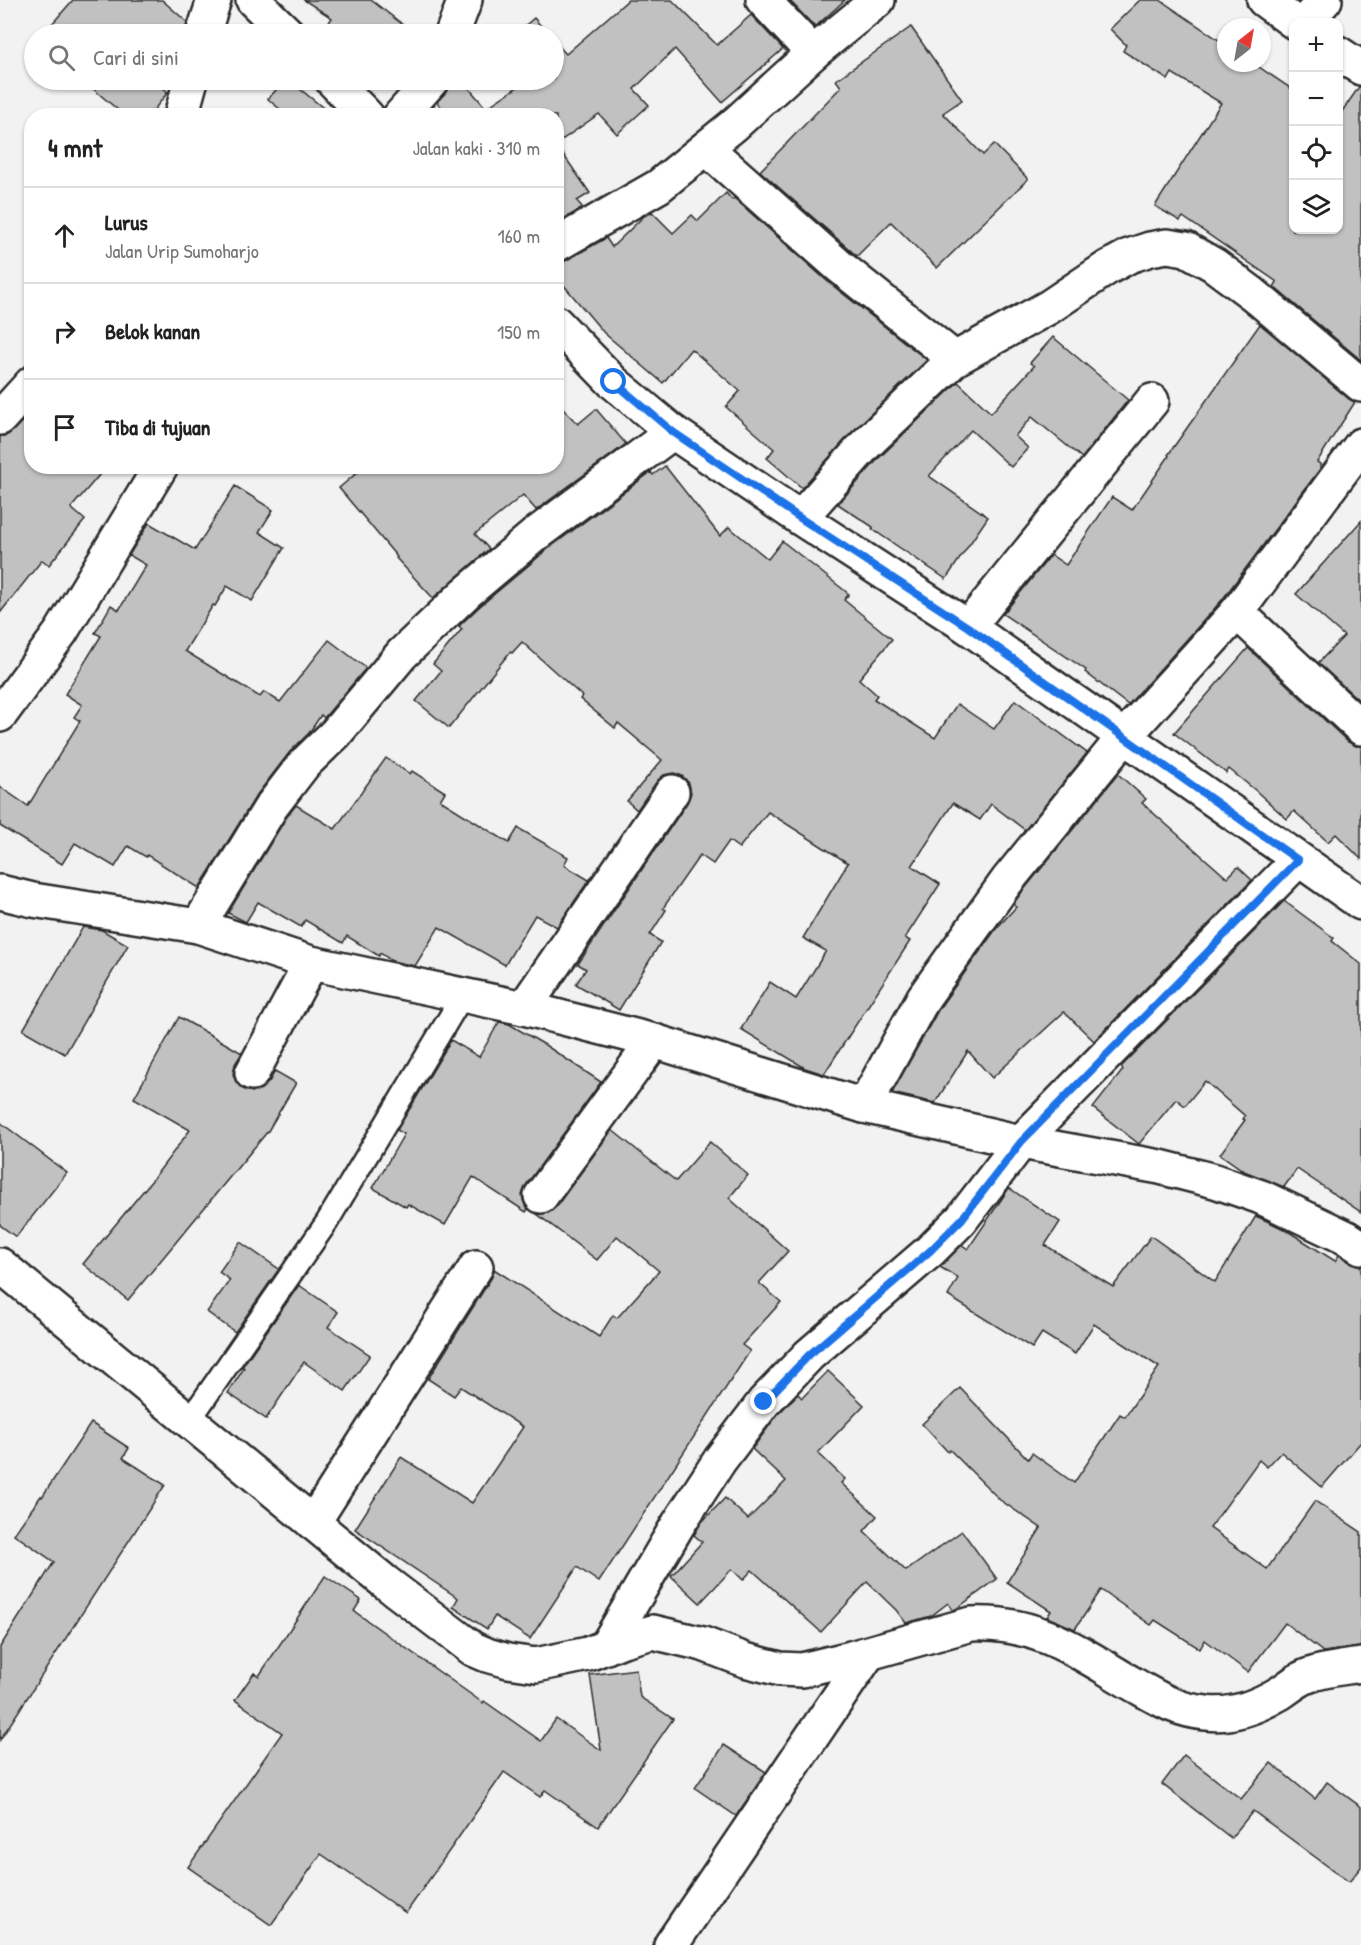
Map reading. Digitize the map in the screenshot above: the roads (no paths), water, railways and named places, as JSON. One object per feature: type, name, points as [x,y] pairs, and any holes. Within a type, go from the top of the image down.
[{"type":"street","points":[[206,24],[214,0]]},
{"type":"street","points":[[253,0],[278,24]]},
{"type":"street","points":[[456,24],[465,0]]},
{"type":"street","points":[[763,0],[813,53]]},
{"type":"street","points":[[564,240],[659,186],[734,126],[813,53],[878,0]]},
{"type":"street","points":[[1264,0],[1289,18]]},
{"type":"street","points":[[1309,18],[1325,0]]},
{"type":"street","points":[[1343,56],[1361,68]]},
{"type":"street","points":[[183,108],[188,90]]},
{"type":"street","points":[[342,90],[359,108]]},
{"type":"street","points":[[407,108],[423,90]]},
{"type":"street","points":[[706,148],[838,266],[955,359]]},
{"type":"street","points":[[800,518],[865,445],[955,359],[1049,307],[1129,256],[1167,246],[1186,249],[1214,265],[1253,294],[1361,385]]},
{"type":"street","points":[[564,331],[614,382],[673,432],[968,627],[1361,903]]},
{"type":"street","points":[[0,418],[24,392]]},
{"type":"street","points":[[968,627],[1152,401]]},
{"type":"street","points":[[198,926],[271,807],[304,764],[336,733],[402,654],[466,593],[536,534],[673,432]]},
{"type":"street","points":[[864,1106],[924,998],[1007,881],[1124,737],[1237,612],[1361,445]]},
{"type":"street","points":[[0,715],[61,632],[156,474]]},
{"type":"street","points":[[1237,612],[1361,728]]},
{"type":"street","points":[[524,1008],[672,792]]},
{"type":"street","points":[[606,1647],[679,1523],[720,1460],[764,1402],[809,1355],[930,1251],[961,1220],[1021,1142],[1298,860]]},
{"type":"street","points":[[0,892],[33,900],[198,926],[311,963],[524,1008],[654,1041],[864,1106],[1021,1142],[1160,1167],[1215,1181],[1261,1197],[1361,1247]]},
{"type":"street","points":[[252,1072],[311,963]]},
{"type":"street","points":[[541,1196],[654,1041]]},
{"type":"street","points":[[0,1265],[385,1582],[473,1649],[508,1661],[536,1665],[588,1654],[623,1640],[653,1632],[703,1644],[745,1660],[780,1669],[802,1670],[868,1654],[971,1624],[990,1623],[1036,1631],[1055,1639],[1161,1701],[1183,1709],[1209,1714],[1236,1712],[1279,1694],[1308,1675],[1361,1665]]},
{"type":"street","points":[[313,1523],[476,1267]]},
{"type":"street","points":[[671,1945],[868,1654]]},
{"type":"lane","points":[[189,1421],[327,1222],[463,995]]}]
